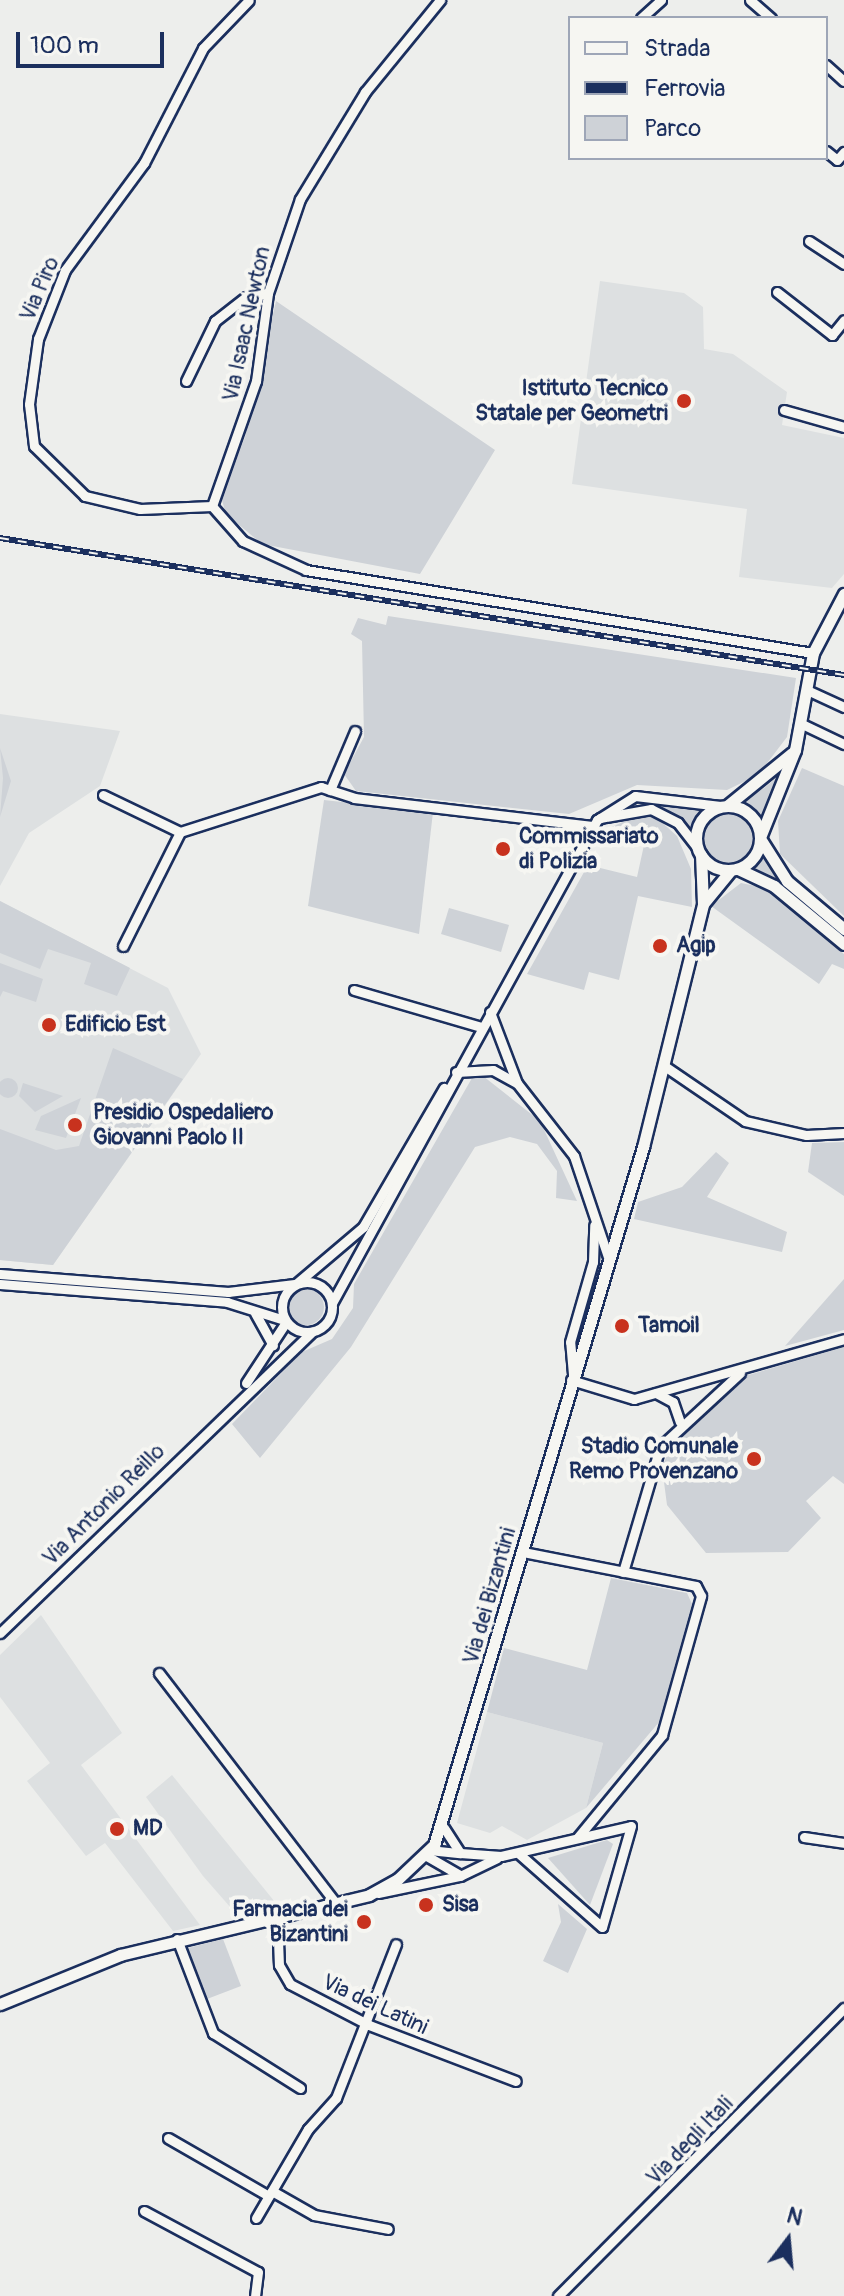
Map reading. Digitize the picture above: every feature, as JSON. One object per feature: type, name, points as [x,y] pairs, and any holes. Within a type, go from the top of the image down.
[{"type":"street","name":"Via Piro","points":[[212,506],[140,509],[85,496],[34,446],[29,404],[38,339],[65,270],[144,163],[203,48],[249,0]]},
{"type":"street","name":"Via Isaac Newton","points":[[212,506],[256,381],[268,293],[307,183],[365,92],[440,0]]},
{"type":"street","points":[[644,14],[661,0]]},
{"type":"street","points":[[750,0],[769,16]]},
{"type":"street","points":[[828,67],[844,81]]},
{"type":"street","points":[[828,153],[837,160],[844,152]]},
{"type":"street","points":[[809,241],[844,264]]},
{"type":"street","points":[[777,292],[832,335],[844,321]]},
{"type":"street","points":[[186,381],[215,321],[246,297],[268,293]]},
{"type":"street","points":[[784,410],[844,427]]},
{"type":"street","points":[[212,506],[243,541],[306,570],[813,653]]},
{"type":"street","points":[[734,870],[754,858],[795,750],[813,653],[844,594]]},
{"type":"street","points":[[807,690],[844,707]]},
{"type":"street","points":[[802,724],[844,744]]},
{"type":"street","points":[[330,790],[355,731]]},
{"type":"street","points":[[699,851],[698,827],[795,750]]},
{"type":"street","points":[[123,946],[180,832],[309,787],[596,823],[651,809],[678,823],[699,851],[734,870],[774,886],[844,944]]},
{"type":"street","points":[[103,795],[180,832]]},
{"type":"street","points":[[0,1284],[227,1302],[312,1332],[325,1325],[332,1303],[456,1072],[596,823],[635,796],[746,811],[787,881],[844,929]]},
{"type":"street","name":"Via dei Bizantini","points":[[0,2004],[177,1939],[369,1895],[427,1853],[444,1828],[663,1065],[703,904],[699,851]]},
{"type":"street","name":"Via dei Bizantini","points":[[703,904],[734,870]]},
{"type":"street","points":[[354,990],[481,1027]]},
{"type":"street","points":[[490,1011],[517,1083],[574,1156],[595,1217],[606,1262],[593,1262]]},
{"type":"street","points":[[663,1065],[745,1121],[806,1135],[844,1133]]},
{"type":"street","points":[[456,1072],[493,1070],[517,1083]]},
{"type":"street","points":[[285,1321],[282,1299],[363,1227],[456,1072]]},
{"type":"street","points":[[595,1217],[603,1231],[618,1228]]},
{"type":"street","points":[[595,1217],[593,1262],[570,1342],[572,1377],[622,1398],[656,1393],[844,1339]]},
{"type":"street","points":[[0,1274],[228,1292],[296,1284],[319,1285],[332,1303]]},
{"type":"street","points":[[255,1313],[273,1345]]},
{"type":"street","name":"Via Antonio Reillo","points":[[232,1401],[273,1345],[285,1321]]},
{"type":"street","name":"Via Antonio Reillo","points":[[0,1633],[232,1401],[312,1332]]},
{"type":"street","points":[[623,1572],[660,1447],[680,1422],[744,1369]]},
{"type":"street","points":[[656,1393],[673,1402],[680,1422]]},
{"type":"street","points":[[523,1552],[696,1586],[700,1613],[662,1735],[578,1837]]},
{"type":"street","points":[[159,1673],[335,1902]]},
{"type":"street","points":[[427,1853],[501,1856],[631,1826],[602,1927],[518,1853]]},
{"type":"street","points":[[444,1828],[460,1853]]},
{"type":"street","points":[[804,1837],[844,1843]]},
{"type":"street","points":[[427,1853],[460,1876]]},
{"type":"street","points":[[369,1895],[460,1876],[501,1856]]},
{"type":"street","name":"Via dei Latini","points":[[277,1914],[282,1976],[369,2025],[516,2081]]},
{"type":"street","points":[[177,1939],[213,2033],[300,2088]]},
{"type":"street","points":[[256,2218],[308,2129],[336,2098],[369,2025],[396,1944]]},
{"type":"street","name":"Via degli Itali","points":[[558,2296],[844,2008]]},
{"type":"street","points":[[168,2138],[314,2215],[388,2229]]},
{"type":"street","points":[[144,2211],[258,2272],[255,2296]]},
{"type":"shaded area","name":"Istituto Tecnico Statale per Geometri","points":[[600,281],[684,293],[703,307],[704,349],[733,354],[787,392],[782,425],[844,438],[844,574],[832,588],[739,577],[747,509],[572,484]]},
{"type":"shaded area","points":[[0,714],[120,731],[100,786],[29,833],[0,886]]},
{"type":"shaded area","name":"Presidio Ospedaliero Giovanni Paolo II","points":[[0,901],[168,988],[201,1054],[53,1265],[0,1260]]},
{"type":"shaded area","points":[[41,1615],[122,1733],[81,1765],[200,1925],[173,1931],[105,1843],[86,1856],[27,1781],[50,1763],[0,1697],[0,1655]]},
{"type":"shaded area","points":[[487,1712],[603,1743],[586,1808],[527,1840],[502,1826],[490,1833],[457,1823]]},
{"type":"shaded area","points":[[172,1775],[279,1907],[238,1916],[203,1876],[146,1797]]},
{"type":"green space","points":[[276,301],[495,450],[420,574],[262,544],[226,514],[221,497],[245,437]]},
{"type":"green space","points":[[388,616],[796,678],[787,737],[758,775],[727,790],[637,785],[569,814],[356,791],[344,774],[364,737],[362,641],[351,634],[358,618],[386,625]]},
{"type":"green space","points":[[0,748],[11,781],[0,817],[3,778]]},
{"type":"green space","points":[[802,768],[844,786],[844,916],[780,854],[778,821]]},
{"type":"green space","points":[[781,774],[762,821],[740,804],[764,788]]},
{"type":"green space","points":[[324,800],[433,812],[419,934],[308,906]]},
{"type":"green space","points":[[649,801],[708,808],[693,835]]},
{"type":"green space","points":[[728,813],[746,820],[753,838],[746,856],[728,863],[710,856],[703,838],[710,820]]},
{"type":"green space","points":[[639,815],[657,818],[677,836],[691,869],[692,907],[638,896],[619,980],[589,972],[584,990],[527,974],[588,865],[637,877],[646,836],[609,828]]},
{"type":"green space","points":[[762,852],[771,869],[782,883],[750,869]]},
{"type":"green space","points":[[741,883],[765,888],[844,954],[844,969],[832,964],[819,984],[711,906]]},
{"type":"green space","points":[[0,901],[130,968],[117,996],[84,984],[91,963],[48,949],[40,969],[0,953]]},
{"type":"green space","points":[[449,908],[509,925],[501,952],[441,934]]},
{"type":"green space","points":[[0,963],[43,979],[36,1002],[3,991],[0,997]]},
{"type":"green space","points":[[113,1048],[183,1079],[53,1265],[0,1260],[0,1129],[56,1150],[79,1146]]},
{"type":"green space","points":[[483,1076],[540,1121],[577,1201],[556,1198],[557,1171],[537,1144],[510,1137],[475,1147],[351,1347],[260,1458],[232,1424],[302,1352],[332,1339],[353,1308],[354,1284],[472,1078]]},
{"type":"green space","points":[[4,1079],[12,1079],[17,1084],[17,1092],[12,1097],[4,1097],[-1,1092],[-1,1084]]},
{"type":"green space","points":[[23,1083],[63,1096],[35,1112],[19,1096]]},
{"type":"green space","points":[[81,1098],[66,1138],[35,1130],[41,1116]]},
{"type":"green space","points":[[844,1142],[844,1196],[808,1172],[812,1143]]},
{"type":"green space","points":[[716,1152],[729,1163],[707,1197],[787,1232],[782,1252],[634,1219],[638,1202],[682,1187]]},
{"type":"green space","points":[[844,1279],[844,1330],[785,1346]]},
{"type":"green space","points":[[306,1289],[319,1294],[324,1307],[319,1320],[306,1325],[293,1320],[288,1307],[293,1294]]},
{"type":"green space","name":"Stadio Comunale Remo Provenzano","points":[[844,1347],[844,1484],[833,1476],[806,1501],[821,1518],[788,1552],[706,1553],[667,1505],[662,1467],[674,1438],[745,1376]]},
{"type":"green space","points":[[611,1578],[687,1593],[692,1604],[660,1721],[586,1808],[603,1743],[487,1712],[504,1648],[587,1670]]},
{"type":"green space","points":[[607,1840],[613,1844],[590,1905],[548,1858]]},
{"type":"green space","points":[[558,1904],[587,1929],[568,1973],[543,1961],[561,1922]]},
{"type":"green space","points":[[223,1939],[241,1986],[207,1999],[188,1948]]},
{"type":"railway","points":[[0,538],[844,675]]},
{"type":"place","name":"Istituto Tecnico Statale per Geometri","points":[[684,401]]},
{"type":"place","name":"Commissariato di Polizia","points":[[503,849]]},
{"type":"place","name":"Agip","points":[[660,946]]},
{"type":"place","name":"Edificio Est","points":[[49,1025]]},
{"type":"place","name":"Presidio Ospedaliero Giovanni Paolo II","points":[[75,1125]]},
{"type":"place","name":"Tamoil","points":[[622,1326]]},
{"type":"place","name":"Stadio Comunale Remo Provenzano","points":[[754,1459]]},
{"type":"place","name":"MD","points":[[117,1829]]},
{"type":"place","name":"Sisa","points":[[426,1905]]},
{"type":"place","name":"Farmacia dei Bizantini","points":[[364,1922]]}]
